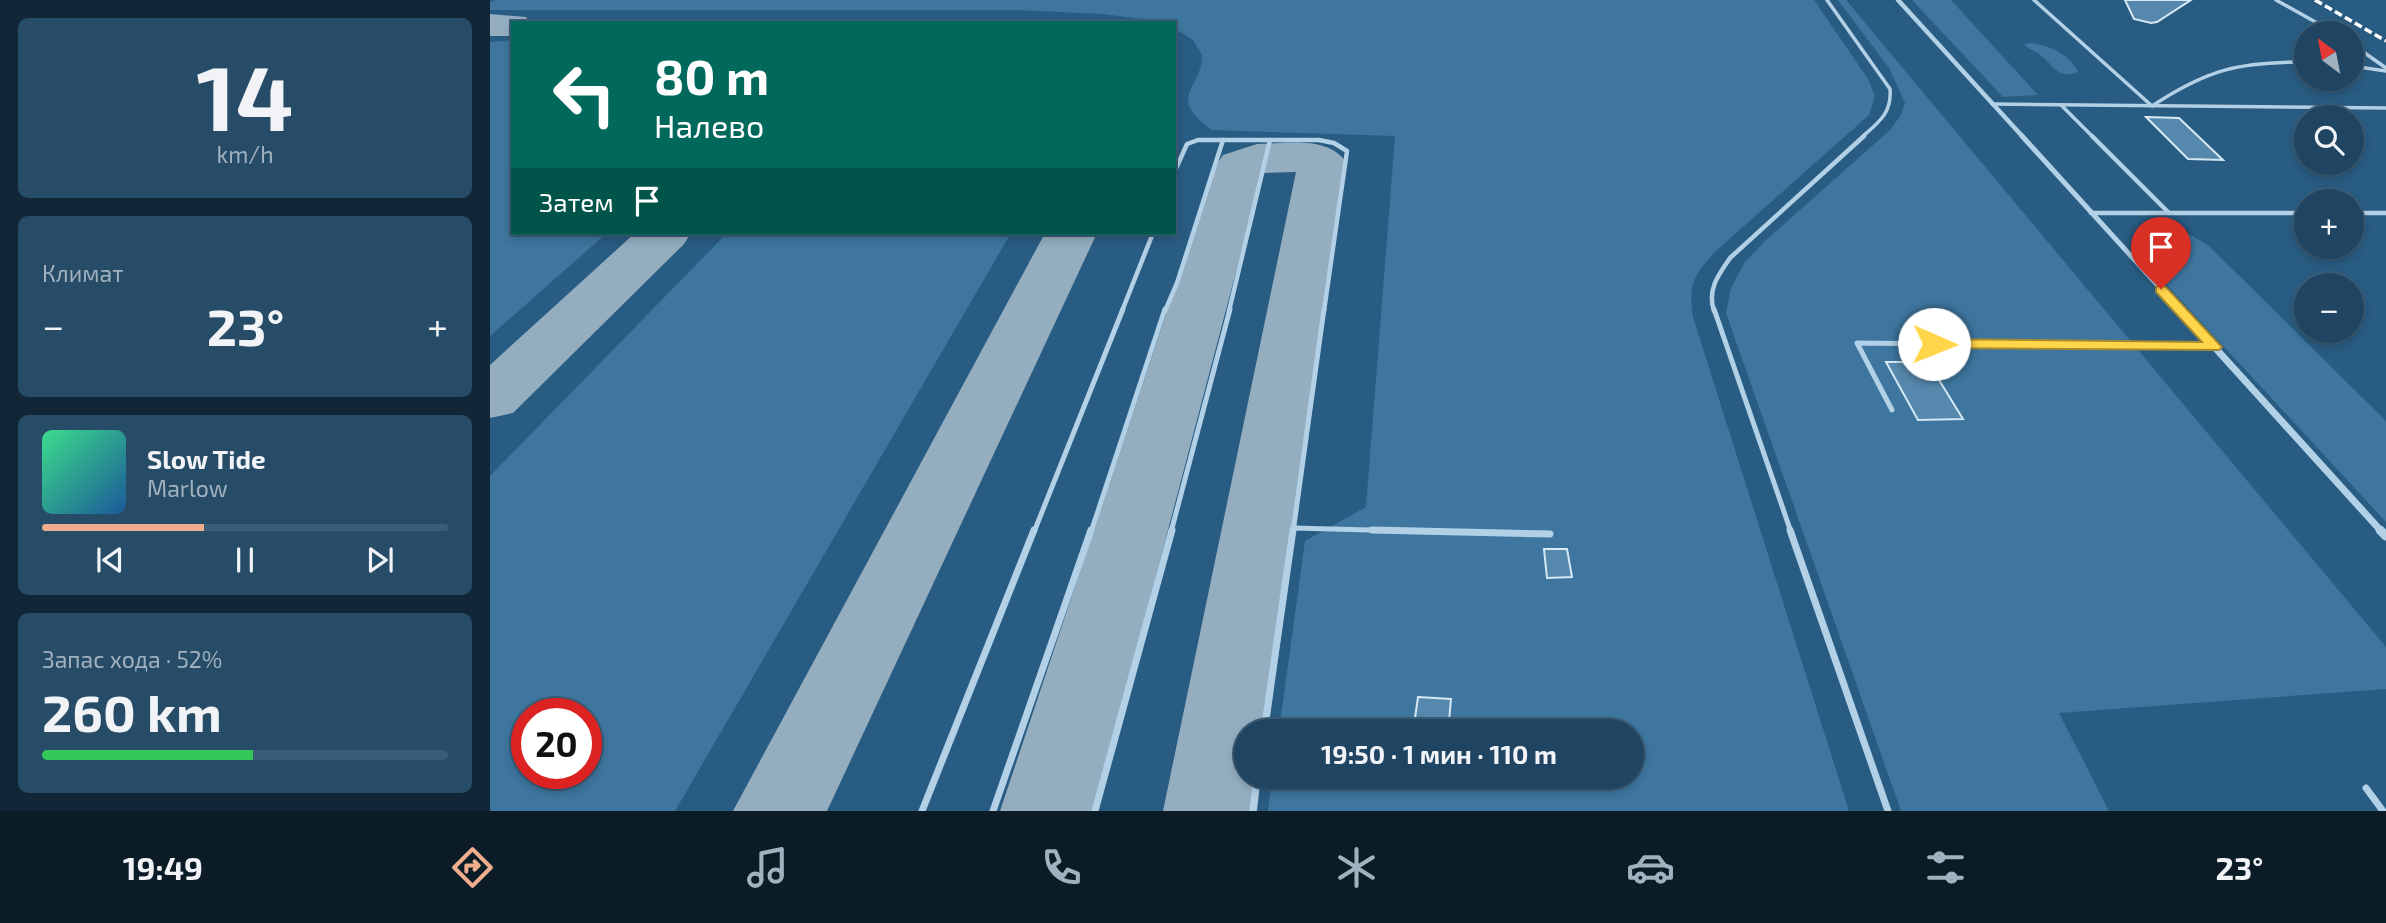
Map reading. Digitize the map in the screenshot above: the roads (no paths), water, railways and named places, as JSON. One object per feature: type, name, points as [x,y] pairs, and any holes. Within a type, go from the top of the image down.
[{"type":"street","points":[[1898,0],[2386,536]]},
{"type":"lane","points":[[1827,0],[1890,89],[1891,102],[1886,116],[1730,258],[1714,280],[1710,302],[1888,811]]},
{"type":"lane","points":[[2034,0],[2152,106]]},
{"type":"lane","points":[[2276,0],[2314,21]]},
{"type":"lane","points":[[2364,53],[2386,70]]},
{"type":"lane","points":[[2152,106],[2187,82],[2221,67],[2261,61],[2294,62]]},
{"type":"lane","points":[[2364,67],[2386,70]]},
{"type":"lane","points":[[1993,104],[2386,108]]},
{"type":"lane","points":[[2061,105],[2169,213]]},
{"type":"lane","points":[[1176,169],[1187,144],[1198,140],[1319,140],[1334,143],[1347,151],[1266,719]]},
{"type":"lane","points":[[993,811],[1177,283],[1223,140]]},
{"type":"lane","points":[[1095,811],[1213,380],[1270,140]]},
{"type":"lane","points":[[2091,213],[2294,213]]},
{"type":"lane","points":[[2364,213],[2386,213]]},
{"type":"lane","points":[[922,811],[1152,235]]},
{"type":"lane","points":[[1892,410],[1857,343],[2214,347]]},
{"type":"lane","points":[[1293,527],[1550,534]]},
{"type":"lane","points":[[2366,788],[2383,811]]},
{"type":"lane","points":[[1252,811],[1255,789]]},
{"type":"railway","points":[[2315,0],[2386,41]]}]
